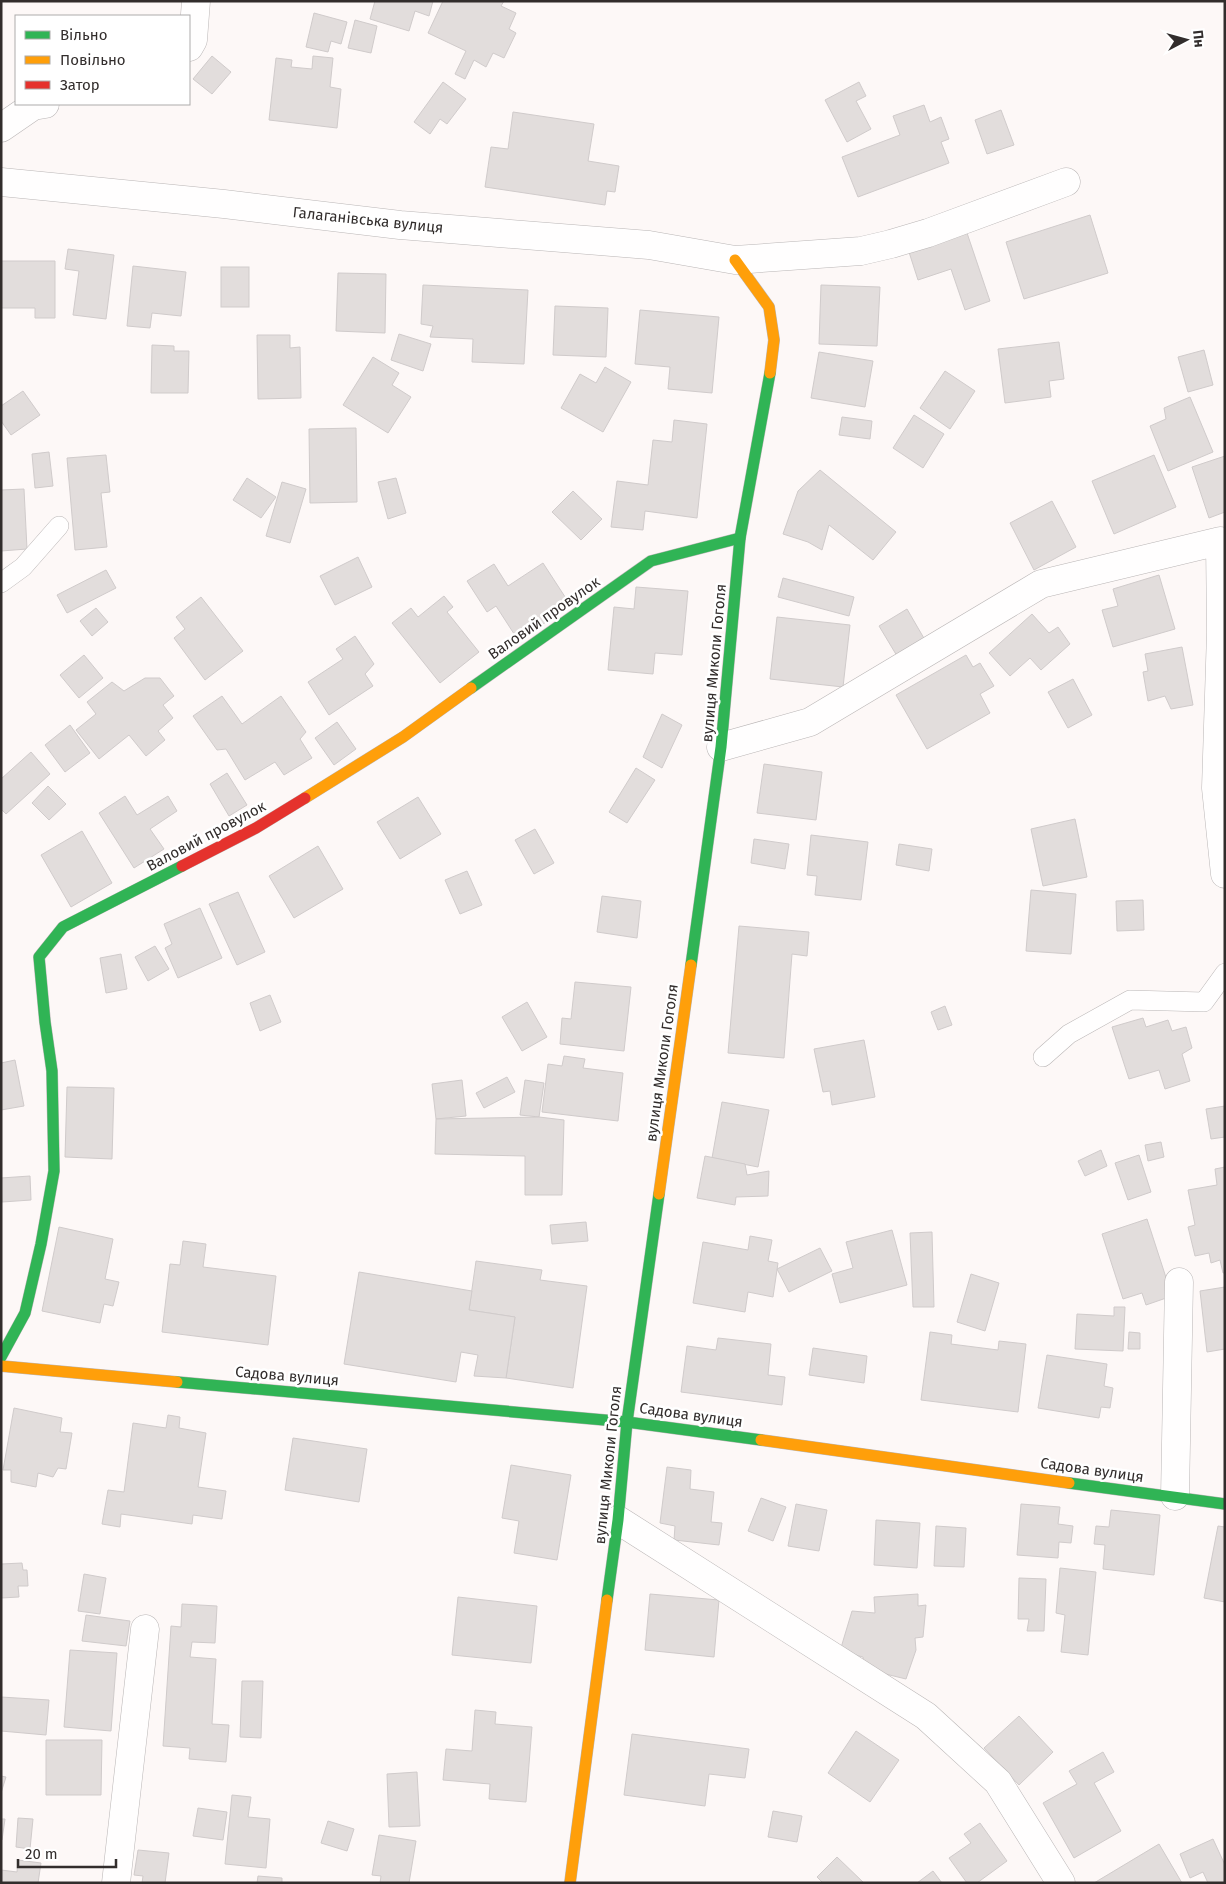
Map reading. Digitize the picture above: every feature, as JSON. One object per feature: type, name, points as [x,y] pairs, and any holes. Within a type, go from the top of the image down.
[{"type":"street","points":[[190,44],[193,40],[196,1]]},
{"type":"street","points":[[1,128],[33,106],[38,105]]},
{"type":"street","name":"Галаганівська вулиця","points":[[1,182],[224,204],[400,225],[649,245],[735,260],[861,251],[891,244],[928,233],[1066,182]]},
{"type":"street","name":"вулиця Миколи Гоголя","points":[[570,1883],[618,1520],[627,1422],[721,747],[740,538],[767,395],[774,340],[769,307],[735,260]]},
{"type":"street","name":"Валовий провулок","points":[[1,1357],[25,1313],[41,1244],[54,1171],[52,1071],[39,958],[63,927],[256,828],[344,774],[403,737],[651,561],[740,538]]},
{"type":"street","points":[[721,747],[810,722],[1041,584],[1220,541],[1221,633],[1216,788],[1225,874]]},
{"type":"street","points":[[1175,1496],[1179,1282]]},
{"type":"street","name":"Садова вулиця","points":[[1,1366],[627,1422],[1225,1504]]},
{"type":"street","points":[[618,1520],[926,1716],[998,1782],[1061,1883]]},
{"type":"street","points":[[116,1883],[145,1630]]},
{"type":"lane","points":[[1,583],[23,567],[59,526]]},
{"type":"lane","points":[[1043,1057],[1069,1034],[1130,1000],[1204,1002],[1225,973]]},
{"type":"building","points":[[375,1],[433,1],[429,16],[415,11],[409,31],[370,19]]},
{"type":"building","points":[[443,1],[504,1],[501,6],[516,13],[509,29],[516,33],[504,58],[493,53],[486,67],[474,60],[465,79],[455,74],[466,51],[428,33]]},
{"type":"building","points":[[314,13],[347,22],[341,44],[331,41],[328,52],[306,47]]},
{"type":"building","points":[[355,20],[377,26],[371,53],[348,48]]},
{"type":"building","points":[[212,56],[231,72],[212,94],[193,79]]},
{"type":"building","points":[[313,56],[333,58],[330,87],[341,89],[337,128],[269,120],[276,58],[292,60],[291,67],[312,69]]},
{"type":"building","points":[[443,82],[466,99],[447,124],[440,119],[430,134],[414,122]]},
{"type":"building","points":[[859,82],[866,96],[856,101],[871,129],[847,142],[825,100]]},
{"type":"building","points":[[924,105],[930,122],[941,117],[949,139],[941,142],[949,163],[858,197],[842,157],[900,135],[893,116]]},
{"type":"building","points":[[1001,110],[1014,145],[987,154],[975,120]]},
{"type":"building","points":[[513,112],[594,124],[588,161],[619,166],[615,192],[607,191],[605,205],[485,187],[491,147],[508,149]]},
{"type":"building","points":[[1090,215],[1108,273],[1024,299],[1006,242]]},
{"type":"building","points":[[966,230],[990,301],[965,310],[951,269],[918,280],[908,249]]},
{"type":"building","points":[[68,249],[114,255],[106,319],[73,315],[79,271],[65,269]]},
{"type":"building","points":[[1,261],[55,261],[55,318],[35,318],[35,308],[1,308]]},
{"type":"building","points":[[133,266],[186,272],[181,316],[152,313],[150,328],[127,326]]},
{"type":"building","points":[[221,267],[249,267],[249,307],[221,307]]},
{"type":"building","points":[[338,273],[386,274],[385,333],[336,331]]},
{"type":"building","points":[[423,285],[528,290],[524,364],[472,362],[473,339],[430,337],[433,326],[421,324]]},
{"type":"building","points":[[821,285],[880,287],[877,346],[819,344]]},
{"type":"building","points":[[555,306],[608,308],[606,357],[553,355]]},
{"type":"building","points":[[640,310],[719,317],[712,393],[668,389],[670,367],[635,364]]},
{"type":"building","points":[[399,334],[431,344],[423,371],[391,360]]},
{"type":"building","points":[[257,335],[290,335],[290,348],[300,347],[301,398],[258,399]]},
{"type":"building","points":[[1059,342],[1064,379],[1049,381],[1051,397],[1005,403],[998,349]]},
{"type":"building","points":[[152,345],[174,346],[174,351],[189,351],[188,393],[151,393]]},
{"type":"building","points":[[1204,350],[1213,385],[1188,392],[1178,357]]},
{"type":"building","points":[[819,352],[873,361],[865,407],[811,398]]},
{"type":"building","points":[[373,357],[399,373],[392,385],[411,397],[388,433],[343,405]]},
{"type":"building","points":[[605,367],[631,382],[603,432],[561,408],[580,374],[596,383]]},
{"type":"building","points":[[945,371],[975,391],[950,429],[920,408]]},
{"type":"building","points":[[23,391],[40,415],[11,435],[1,421],[1,406]]},
{"type":"building","points":[[1190,397],[1213,452],[1168,471],[1150,426],[1166,419],[1164,408]]},
{"type":"building","points":[[914,415],[944,434],[923,468],[893,448]]},
{"type":"building","points":[[842,417],[872,421],[870,439],[839,435]]},
{"type":"building","points":[[674,420],[707,424],[697,518],[645,511],[643,530],[611,527],[617,481],[648,485],[653,440],[672,442]]},
{"type":"building","points":[[356,428],[357,502],[310,503],[309,429]]},
{"type":"building","points":[[49,452],[53,486],[35,488],[32,454]]},
{"type":"building","points":[[106,455],[110,492],[101,493],[107,547],[75,550],[67,458]]},
{"type":"building","points":[[1154,455],[1176,507],[1114,534],[1092,481]]},
{"type":"building","points":[[1225,456],[1225,512],[1209,518],[1192,467]]},
{"type":"building","points":[[820,470],[896,532],[873,560],[829,525],[822,550],[808,542],[783,534],[798,491]]},
{"type":"building","points":[[247,478],[276,497],[261,518],[233,500]]},
{"type":"building","points":[[396,478],[406,513],[388,519],[378,482]]},
{"type":"building","points":[[282,482],[306,489],[290,543],[266,536]]},
{"type":"building","points":[[24,489],[27,549],[1,551],[1,490]]},
{"type":"building","points":[[573,491],[602,519],[581,540],[552,512]]},
{"type":"building","points":[[1052,501],[1076,547],[1034,570],[1010,523]]},
{"type":"building","points":[[358,557],[372,587],[335,605],[320,576]]},
{"type":"building","points":[[543,563],[571,606],[518,640],[496,606],[487,612],[467,581],[494,564],[508,586]]},
{"type":"building","points":[[106,570],[116,588],[67,613],[57,595]]},
{"type":"building","points":[[1159,575],[1175,629],[1113,647],[1102,610],[1118,606],[1113,589]]},
{"type":"building","points":[[783,578],[854,597],[849,616],[778,597]]},
{"type":"building","points":[[636,587],[688,591],[682,655],[655,653],[653,674],[608,670],[614,607],[634,609]]},
{"type":"building","points":[[444,596],[453,607],[447,612],[479,652],[440,683],[392,623],[411,608],[418,617]]},
{"type":"building","points":[[201,597],[243,651],[205,680],[174,638],[185,629],[176,617]]},
{"type":"building","points":[[96,608],[108,622],[92,636],[80,621]]},
{"type":"building","points":[[907,609],[925,640],[897,656],[879,626]]},
{"type":"building","points":[[1032,614],[1049,633],[1058,627],[1070,644],[1041,670],[1030,658],[1010,676],[989,653]]},
{"type":"building","points":[[777,617],[850,625],[843,687],[770,679]]},
{"type":"building","points":[[355,636],[374,664],[365,674],[373,686],[329,715],[308,682],[343,659],[336,649]]},
{"type":"building","points":[[1182,647],[1193,705],[1171,709],[1165,696],[1148,701],[1143,672],[1148,671],[1145,654]]},
{"type":"building","points":[[84,655],[103,678],[79,698],[60,675]]},
{"type":"building","points":[[966,655],[973,667],[980,663],[994,686],[980,694],[990,713],[927,749],[896,695]]},
{"type":"building","points":[[145,678],[160,678],[174,696],[163,705],[173,718],[158,731],[165,740],[146,756],[129,735],[99,759],[76,730],[96,714],[87,702],[112,682],[124,691]]},
{"type":"building","points":[[1073,679],[1092,715],[1068,728],[1048,692]]},
{"type":"building","points":[[222,696],[242,724],[281,696],[306,732],[300,739],[312,758],[284,775],[275,762],[245,780],[226,749],[217,750],[193,716]]},
{"type":"building","points":[[662,714],[682,725],[662,768],[643,757]]},
{"type":"building","points":[[337,722],[356,749],[334,765],[315,738]]},
{"type":"building","points":[[70,725],[90,753],[65,772],[45,745]]},
{"type":"building","points":[[31,752],[50,774],[6,814],[1,809],[1,779]]},
{"type":"building","points":[[764,764],[822,772],[816,820],[757,813]]},
{"type":"building","points":[[636,768],[655,780],[627,823],[609,812]]},
{"type":"building","points":[[227,773],[247,805],[229,816],[210,784]]},
{"type":"building","points":[[48,786],[66,804],[49,820],[32,803]]},
{"type":"building","points":[[125,796],[137,815],[168,796],[177,811],[150,829],[164,849],[134,868],[99,813]]},
{"type":"building","points":[[418,797],[441,834],[400,859],[377,822]]},
{"type":"building","points":[[1075,819],[1087,877],[1043,886],[1031,829]]},
{"type":"building","points":[[535,829],[554,863],[534,874],[515,840]]},
{"type":"building","points":[[82,831],[112,883],[71,907],[41,855]]},
{"type":"building","points":[[811,835],[868,842],[861,900],[815,895],[817,876],[807,875]]},
{"type":"building","points":[[754,839],[789,844],[785,869],[751,863]]},
{"type":"building","points":[[899,844],[932,849],[929,871],[896,865]]},
{"type":"building","points":[[318,846],[343,889],[294,918],[269,876]]},
{"type":"building","points":[[467,871],[482,905],[460,914],[445,880]]},
{"type":"building","points":[[1031,890],[1076,894],[1071,954],[1026,951]]},
{"type":"building","points":[[238,892],[265,952],[237,965],[209,904]]},
{"type":"building","points":[[602,896],[641,901],[637,938],[597,932]]},
{"type":"building","points":[[1143,900],[1144,930],[1117,931],[1116,901]]},
{"type":"building","points":[[200,908],[222,958],[178,978],[165,948],[172,944],[164,924]]},
{"type":"building","points":[[739,926],[809,932],[807,956],[792,954],[784,1058],[728,1053]]},
{"type":"building","points":[[155,946],[169,969],[148,981],[135,957]]},
{"type":"building","points":[[121,954],[127,989],[106,993],[100,958]]},
{"type":"building","points":[[575,982],[631,987],[624,1051],[560,1044],[562,1018],[571,1019]]},
{"type":"building","points":[[270,995],[281,1022],[260,1031],[250,1003]]},
{"type":"building","points":[[527,1002],[547,1037],[522,1051],[502,1017]]},
{"type":"building","points":[[945,1006],[952,1025],[938,1030],[931,1012]]},
{"type":"building","points":[[1143,1018],[1146,1027],[1168,1020],[1172,1031],[1186,1027],[1192,1048],[1182,1054],[1190,1081],[1165,1089],[1159,1070],[1129,1079],[1112,1027]]},
{"type":"building","points":[[864,1040],[875,1097],[832,1105],[830,1091],[823,1092],[814,1049]]},
{"type":"building","points":[[564,1056],[585,1059],[583,1068],[623,1073],[618,1121],[542,1112],[548,1064],[562,1066]]},
{"type":"building","points":[[15,1060],[24,1106],[1,1110],[1,1063]]},
{"type":"building","points":[[507,1077],[515,1092],[484,1108],[476,1093]]},
{"type":"building","points":[[462,1080],[466,1116],[436,1119],[432,1084]]},
{"type":"building","points":[[525,1080],[544,1083],[539,1117],[520,1115]]},
{"type":"building","points":[[67,1087],[114,1088],[112,1159],[65,1157]]},
{"type":"building","points":[[722,1102],[769,1110],[758,1167],[712,1158]]},
{"type":"building","points":[[1225,1106],[1225,1137],[1211,1139],[1206,1109]]},
{"type":"building","points":[[539,1117],[564,1120],[562,1195],[525,1195],[525,1156],[435,1154],[436,1119]]},
{"type":"building","points":[[1161,1142],[1164,1157],[1148,1161],[1145,1145]]},
{"type":"building","points":[[1101,1150],[1107,1166],[1085,1176],[1078,1161]]},
{"type":"building","points":[[1139,1155],[1151,1192],[1128,1200],[1115,1163]]},
{"type":"building","points":[[705,1156],[745,1164],[747,1175],[769,1171],[768,1196],[736,1197],[735,1205],[697,1198]]},
{"type":"building","points":[[1225,1167],[1225,1273],[1223,1273],[1220,1260],[1211,1263],[1209,1253],[1195,1256],[1188,1227],[1195,1225],[1188,1190],[1217,1185],[1215,1169]]},
{"type":"building","points":[[30,1176],[31,1200],[2,1202],[1,1178]]},
{"type":"building","points":[[1147,1219],[1172,1296],[1146,1305],[1142,1293],[1123,1299],[1102,1234]]},
{"type":"building","points":[[586,1222],[588,1241],[552,1244],[550,1225]]},
{"type":"building","points":[[59,1227],[113,1239],[105,1279],[119,1282],[113,1306],[104,1304],[100,1323],[42,1311]]},
{"type":"building","points":[[892,1230],[907,1285],[840,1303],[832,1274],[853,1268],[846,1242]]},
{"type":"building","points":[[932,1232],[934,1307],[913,1307],[910,1233]]},
{"type":"building","points":[[750,1236],[772,1240],[768,1261],[778,1263],[773,1297],[748,1292],[745,1312],[693,1303],[703,1242],[748,1250]]},
{"type":"building","points":[[183,1241],[206,1244],[203,1267],[276,1276],[268,1345],[162,1332],[170,1264],[180,1265]]},
{"type":"building","points":[[820,1248],[832,1271],[789,1292],[777,1269]]},
{"type":"building","points":[[476,1261],[542,1270],[540,1280],[587,1286],[573,1388],[506,1378],[515,1317],[469,1310]]},
{"type":"building","points":[[359,1272],[472,1291],[469,1310],[515,1317],[506,1378],[474,1376],[478,1355],[461,1352],[456,1382],[344,1364]]},
{"type":"building","points":[[971,1274],[999,1283],[985,1331],[957,1322]]},
{"type":"building","points":[[1225,1287],[1225,1349],[1207,1352],[1200,1291]]},
{"type":"building","points":[[1114,1307],[1125,1307],[1123,1351],[1075,1349],[1077,1314],[1114,1316]]},
{"type":"building","points":[[930,1332],[952,1335],[951,1344],[998,1350],[999,1341],[1026,1344],[1018,1412],[921,1400]]},
{"type":"building","points":[[1129,1332],[1140,1333],[1140,1349],[1128,1349]]},
{"type":"building","points":[[718,1338],[771,1344],[768,1375],[785,1377],[782,1405],[681,1392],[687,1346],[716,1350]]},
{"type":"building","points":[[813,1348],[867,1356],[864,1383],[809,1375]]},
{"type":"building","points":[[1047,1355],[1107,1364],[1104,1386],[1113,1388],[1110,1408],[1101,1407],[1099,1418],[1038,1408]]},
{"type":"building","points":[[14,1408],[62,1418],[60,1432],[72,1433],[66,1469],[58,1468],[53,1477],[38,1473],[36,1487],[11,1482],[11,1470],[3,1470]]},
{"type":"building","points":[[168,1415],[180,1417],[179,1428],[206,1433],[198,1487],[226,1491],[222,1519],[193,1515],[192,1524],[121,1514],[120,1527],[102,1524],[108,1490],[124,1492],[133,1423],[166,1428]]},
{"type":"building","points":[[293,1438],[367,1449],[359,1502],[285,1490]]},
{"type":"building","points":[[511,1465],[571,1475],[557,1560],[514,1553],[519,1521],[502,1518]]},
{"type":"building","points":[[667,1467],[691,1470],[690,1489],[714,1492],[711,1522],[722,1523],[719,1545],[674,1540],[675,1526],[660,1523]]},
{"type":"building","points":[[761,1498],[786,1507],[773,1541],[748,1531]]},
{"type":"building","points":[[796,1504],[827,1510],[819,1551],[788,1546]]},
{"type":"building","points":[[1021,1504],[1060,1507],[1058,1524],[1073,1526],[1071,1543],[1059,1542],[1058,1558],[1017,1555]]},
{"type":"building","points":[[1111,1510],[1160,1515],[1154,1575],[1103,1569],[1105,1545],[1094,1544],[1096,1526],[1109,1527]]},
{"type":"building","points":[[876,1520],[920,1523],[917,1568],[874,1565]]},
{"type":"building","points":[[936,1526],[966,1528],[964,1567],[934,1566]]},
{"type":"building","points":[[1218,1526],[1225,1527],[1225,1602],[1204,1598]]},
{"type":"building","points":[[22,1563],[23,1570],[27,1570],[28,1586],[18,1586],[19,1597],[1,1598],[1,1564]]},
{"type":"building","points":[[1060,1568],[1096,1572],[1088,1655],[1061,1652],[1065,1615],[1056,1613]]},
{"type":"building","points":[[84,1574],[106,1578],[100,1614],[78,1611]]},
{"type":"building","points":[[1019,1578],[1046,1579],[1044,1631],[1027,1631],[1029,1619],[1018,1619]]},
{"type":"building","points":[[650,1594],[719,1600],[714,1657],[645,1650]]},
{"type":"building","points":[[918,1594],[918,1606],[926,1605],[923,1637],[915,1638],[916,1650],[906,1679],[865,1669],[863,1657],[840,1651],[852,1611],[875,1613],[874,1597]]},
{"type":"building","points":[[458,1597],[537,1606],[531,1663],[452,1655]]},
{"type":"building","points":[[182,1604],[217,1606],[215,1643],[192,1642],[190,1657],[216,1659],[212,1724],[229,1725],[226,1762],[189,1759],[190,1748],[163,1746],[171,1626],[181,1627]]},
{"type":"building","points":[[86,1615],[130,1621],[126,1646],[82,1641]]},
{"type":"building","points":[[70,1650],[117,1653],[111,1731],[64,1727]]},
{"type":"building","points":[[242,1681],[263,1681],[261,1738],[240,1737]]},
{"type":"building","points":[[1,1697],[49,1700],[46,1735],[1,1731]]},
{"type":"building","points":[[475,1710],[496,1712],[495,1724],[532,1727],[526,1802],[489,1799],[490,1784],[443,1780],[446,1749],[472,1751]]},
{"type":"building","points":[[1019,1716],[1053,1752],[1019,1785],[984,1748]]},
{"type":"building","points":[[856,1731],[899,1760],[870,1802],[828,1773]]},
{"type":"building","points":[[632,1734],[749,1749],[745,1778],[709,1774],[705,1806],[624,1795]]},
{"type":"building","points":[[46,1740],[102,1740],[101,1795],[46,1795]]},
{"type":"building","points":[[1103,1752],[1114,1772],[1094,1783],[1121,1831],[1074,1858],[1043,1803],[1077,1784],[1069,1771]]},
{"type":"building","points":[[417,1772],[420,1826],[389,1827],[387,1774]]},
{"type":"building","points":[[1,1776],[6,1777],[1,1793]]},
{"type":"building","points":[[232,1795],[251,1797],[248,1817],[270,1819],[266,1868],[225,1864]]},
{"type":"building","points":[[198,1808],[227,1812],[223,1840],[193,1836]]},
{"type":"building","points":[[773,1811],[802,1816],[797,1842],[768,1837]]},
{"type":"building","points":[[18,1818],[33,1819],[30,1849],[16,1847]]},
{"type":"building","points":[[1,1819],[5,1819],[2,1840],[1,1840]]},
{"type":"building","points":[[328,1821],[354,1829],[347,1851],[321,1843]]},
{"type":"building","points":[[980,1823],[1007,1861],[977,1883],[967,1883],[949,1858],[971,1843],[964,1834]]},
{"type":"building","points":[[379,1835],[416,1841],[409,1883],[380,1883],[381,1876],[372,1875]]},
{"type":"building","points":[[1213,1839],[1225,1865],[1225,1883],[1208,1883],[1203,1872],[1190,1878],[1180,1854]]},
{"type":"building","points":[[1159,1844],[1182,1883],[1094,1883]]},
{"type":"building","points":[[138,1850],[169,1853],[165,1883],[142,1883],[143,1876],[134,1875]]},
{"type":"building","points":[[837,1857],[864,1883],[823,1883],[817,1877]]},
{"type":"building","points":[[18,1860],[41,1863],[38,1883],[1,1883],[1,1870],[17,1872]]},
{"type":"building","points":[[933,1871],[942,1883],[917,1883]]},
{"type":"building","points":[[258,1876],[282,1878],[282,1883],[257,1883]]},
{"type":"traffic: fast","points":[[691,965],[721,747],[740,538],[770,373]]},
{"type":"traffic: fast","points":[[471,688],[651,561],[740,538]]},
{"type":"traffic: fast","points":[[1,1357],[25,1313],[41,1244],[54,1171],[52,1071],[39,957],[63,927],[182,866]]},
{"type":"traffic: fast","points":[[607,1600],[618,1520],[627,1422],[659,1194]]},
{"type":"traffic: fast","points":[[177,1382],[627,1422],[761,1440]]},
{"type":"traffic: fast","points":[[1069,1483],[1225,1504]]},
{"type":"traffic: slow","points":[[735,260],[769,307],[774,340],[770,373]]},
{"type":"traffic: slow","points":[[305,798],[403,737],[471,688]]},
{"type":"traffic: slow","points":[[659,1194],[691,965]]},
{"type":"traffic: slow","points":[[1,1366],[177,1382]]},
{"type":"traffic: slow","points":[[761,1440],[1069,1483]]},
{"type":"traffic: slow","points":[[570,1883],[607,1600]]},
{"type":"traffic: jam","points":[[182,866],[256,828],[305,798]]}]
